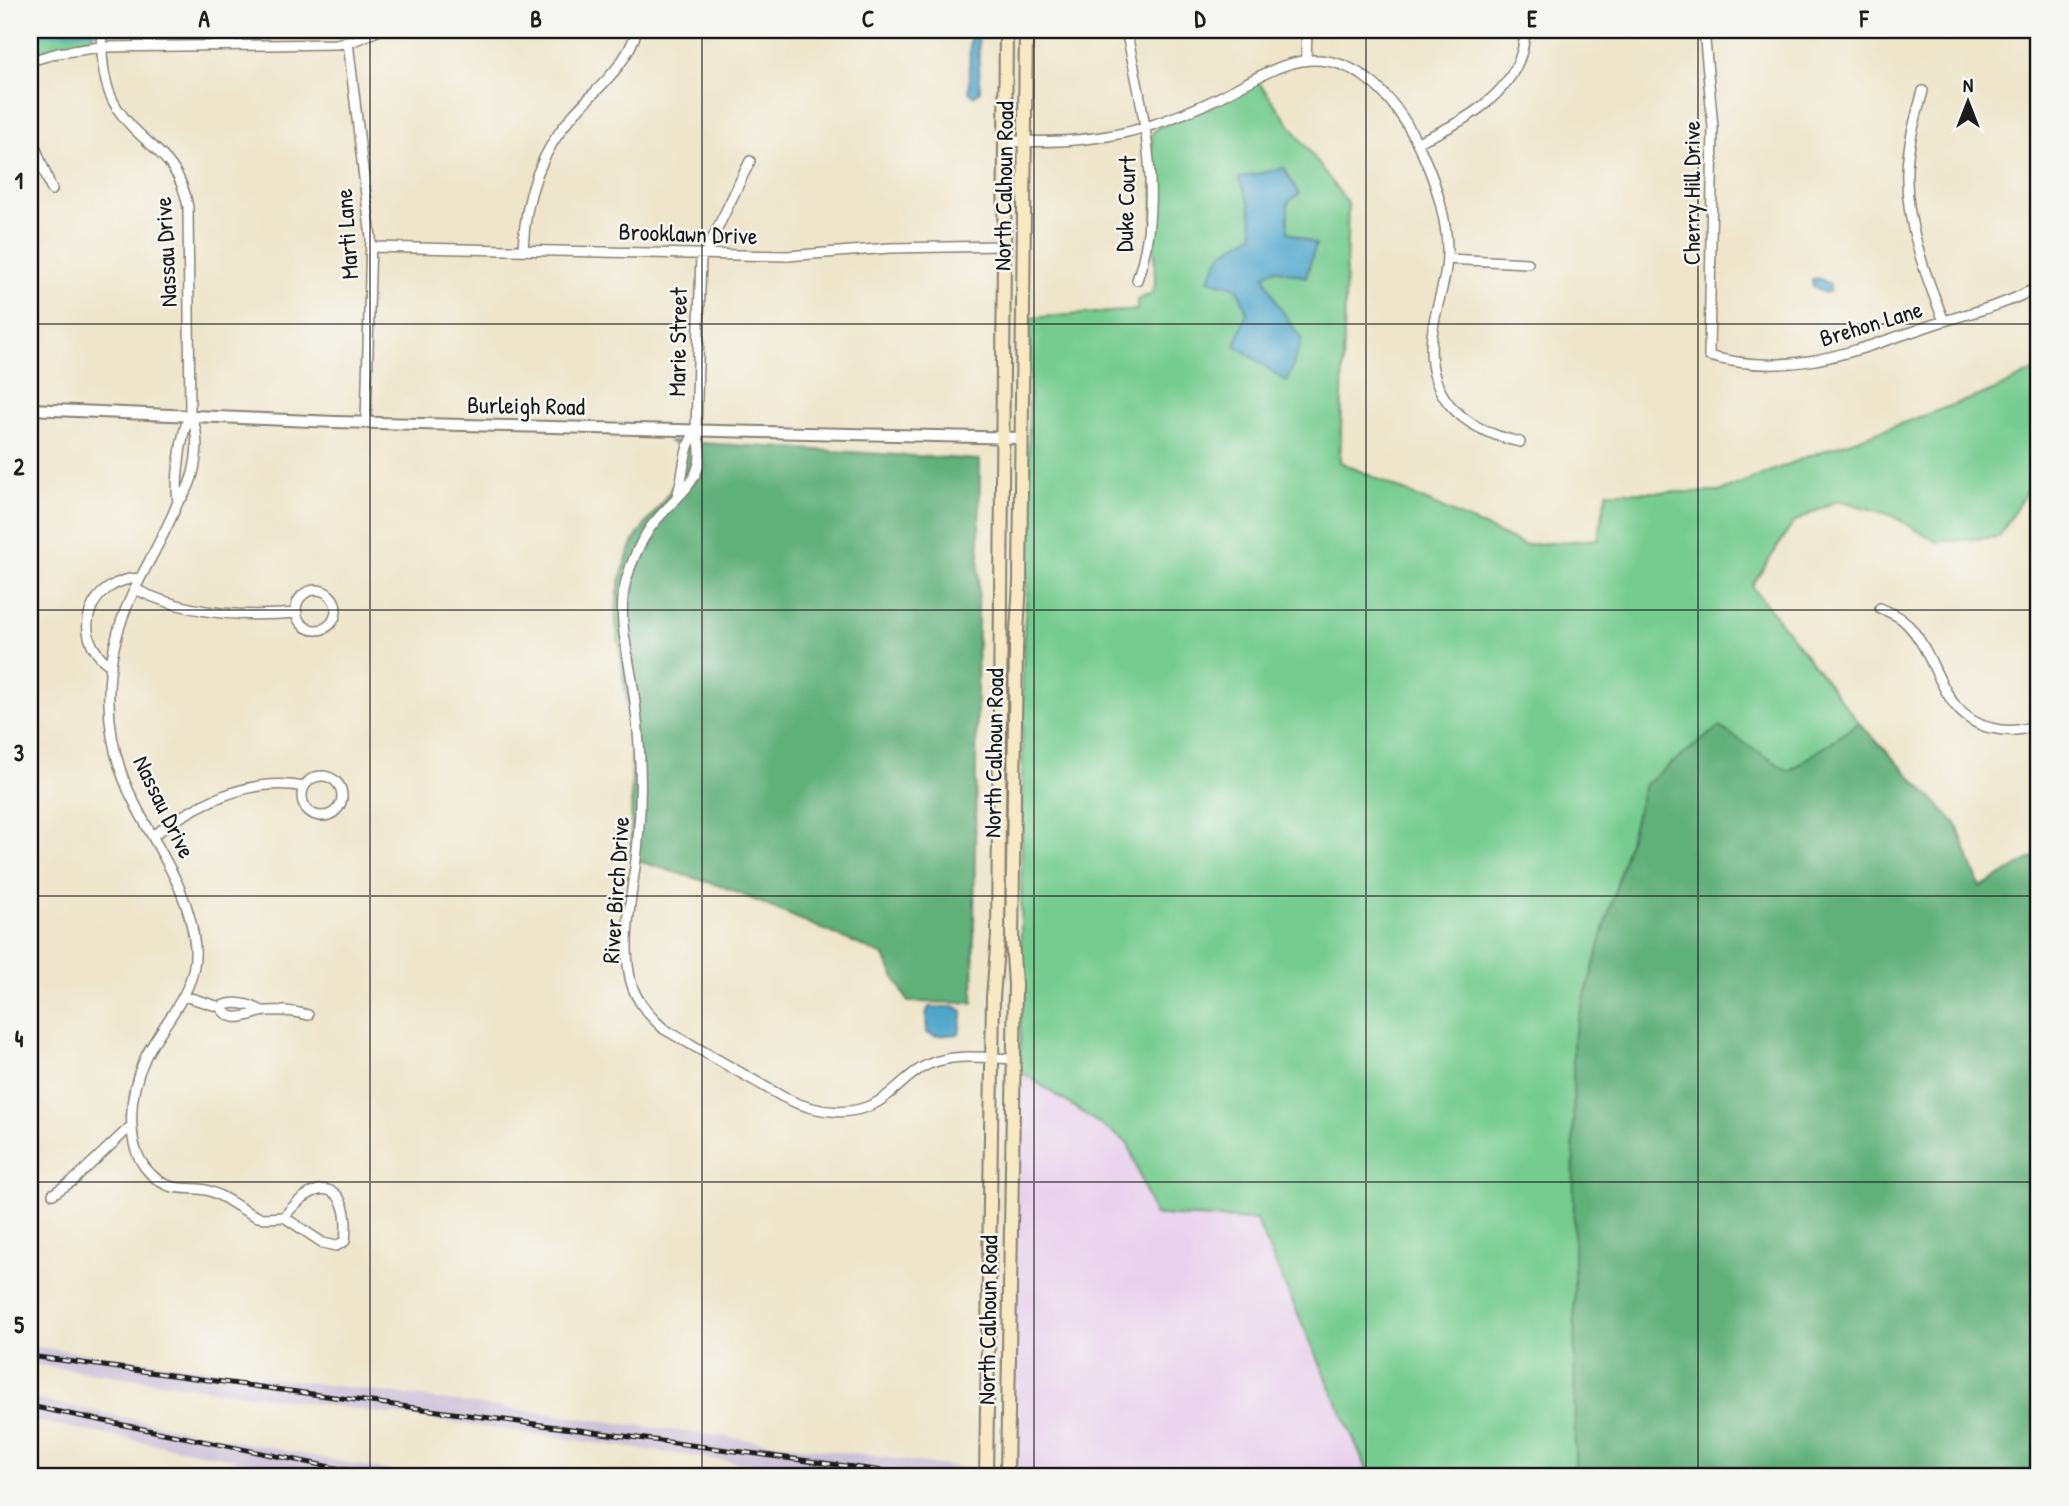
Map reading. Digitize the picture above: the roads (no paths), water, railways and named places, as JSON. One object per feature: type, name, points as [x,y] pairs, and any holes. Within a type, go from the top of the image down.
[{"type":"main road","name":"North Calhoun Road","points":[[986,1476],[992,1059],[998,936],[1006,30]]},
{"type":"main road","name":"North Calhoun Road","points":[[1007,1476],[1013,1059],[1012,912],[1022,438],[1026,30]]},
{"type":"street","points":[[30,61],[101,47],[318,45],[348,42],[380,30]]},
{"type":"street","points":[[523,249],[531,195],[543,158],[563,127],[621,65],[631,50],[637,30]]},
{"type":"street","name":"Duke Court","points":[[1126,30],[1145,127],[1149,203],[1143,264],[1138,280]]},
{"type":"street","points":[[1306,60],[1307,30]]},
{"type":"street","points":[[1417,142],[1476,111],[1500,92],[1522,56],[1525,30]]},
{"type":"street","name":"Cherry Hill Drive","points":[[1704,30],[1713,127],[1709,356]]},
{"type":"street","name":"Nassau Drive","points":[[101,33],[104,73],[117,108],[169,160],[185,192],[189,223],[190,415],[196,424],[195,457],[186,494],[178,502],[135,589],[117,633],[110,666],[109,699],[115,750],[134,802],[176,874],[191,926],[194,967],[184,996],[140,1070],[132,1105],[131,1126]]},
{"type":"street","name":"Marti Lane","points":[[348,42],[371,247],[366,423]]},
{"type":"street","points":[[1005,141],[1078,139],[1145,127],[1219,98],[1280,65],[1306,60],[1333,63],[1367,79],[1379,88],[1417,142],[1438,192],[1446,233],[1447,259],[1431,348],[1439,387],[1462,419],[1477,430],[1520,442]]},
{"type":"street","points":[[1923,91],[1909,153],[1909,199],[1919,244],[1944,321]]},
{"type":"street","points":[[30,134],[52,190]]},
{"type":"street","name":"Marie Street","points":[[695,431],[703,254],[750,161]]},
{"type":"street","name":"Brooklawn Drive","points":[[371,247],[809,256],[890,248],[1003,246]]},
{"type":"street","points":[[1447,259],[1528,263]]},
{"type":"street","name":"Brehon Lane","points":[[1709,356],[1770,364],[1816,362],[1996,307],[2039,286]]},
{"type":"street","name":"Burleigh Road","points":[[30,409],[366,423],[1022,438]]},
{"type":"street","name":"River Birch Drive","points":[[677,498],[684,475],[686,449],[695,431]]},
{"type":"street","name":"River Birch Drive","points":[[695,431],[702,447],[693,480],[641,542],[624,592],[624,633],[640,762],[639,838],[627,957],[632,988],[640,1003],[664,1029],[802,1107],[826,1112],[847,1112],[874,1104],[917,1070],[939,1060],[1013,1059]]},
{"type":"street","points":[[110,666],[99,658],[92,648],[88,621],[92,607],[110,585],[120,580],[141,578]]},
{"type":"street","points":[[135,589],[161,600],[216,613],[297,613]]},
{"type":"street","points":[[310,591],[329,595],[336,606],[331,624],[320,630],[307,628],[297,613],[299,600],[310,591]]},
{"type":"street","points":[[1880,608],[1904,621],[1915,634],[1951,702],[1962,715],[2001,731],[2016,730],[2039,723]]},
{"type":"street","points":[[154,835],[185,813],[226,795],[277,784],[304,787],[318,776],[331,778],[342,793],[340,806],[329,815],[309,812],[302,800],[304,787]]},
{"type":"street","points":[[184,996],[220,1007],[224,1014],[233,1017],[251,1017],[262,1011],[294,1011],[308,1015]]},
{"type":"street","points":[[53,1194],[74,1180],[131,1126]]},
{"type":"street","points":[[131,1126],[135,1151],[144,1167],[158,1180],[172,1187],[205,1190],[259,1218],[284,1217],[323,1243],[336,1246],[345,1241],[344,1211],[337,1196],[327,1188],[317,1188],[304,1194],[284,1217]]},
{"type":"water","points":[[970,30],[978,30],[980,91],[974,96],[969,92]]},
{"type":"water","points":[[1284,168],[1299,194],[1288,203],[1288,232],[1316,244],[1306,277],[1275,269],[1264,276],[1277,303],[1302,340],[1287,382],[1235,345],[1247,312],[1237,288],[1208,280],[1221,254],[1254,234],[1249,203],[1239,178]]},
{"type":"water","points":[[1818,278],[1830,284],[1830,291],[1824,293],[1813,286],[1812,280]]},
{"type":"water","points":[[929,1007],[956,1007],[963,1011],[959,1034],[934,1036],[927,1033],[926,1015]]},
{"type":"waterway","points":[[30,36],[85,32],[232,30]]},
{"type":"railway","points":[[30,1356],[920,1476]]},
{"type":"railway","points":[[30,1406],[375,1476]]}]
